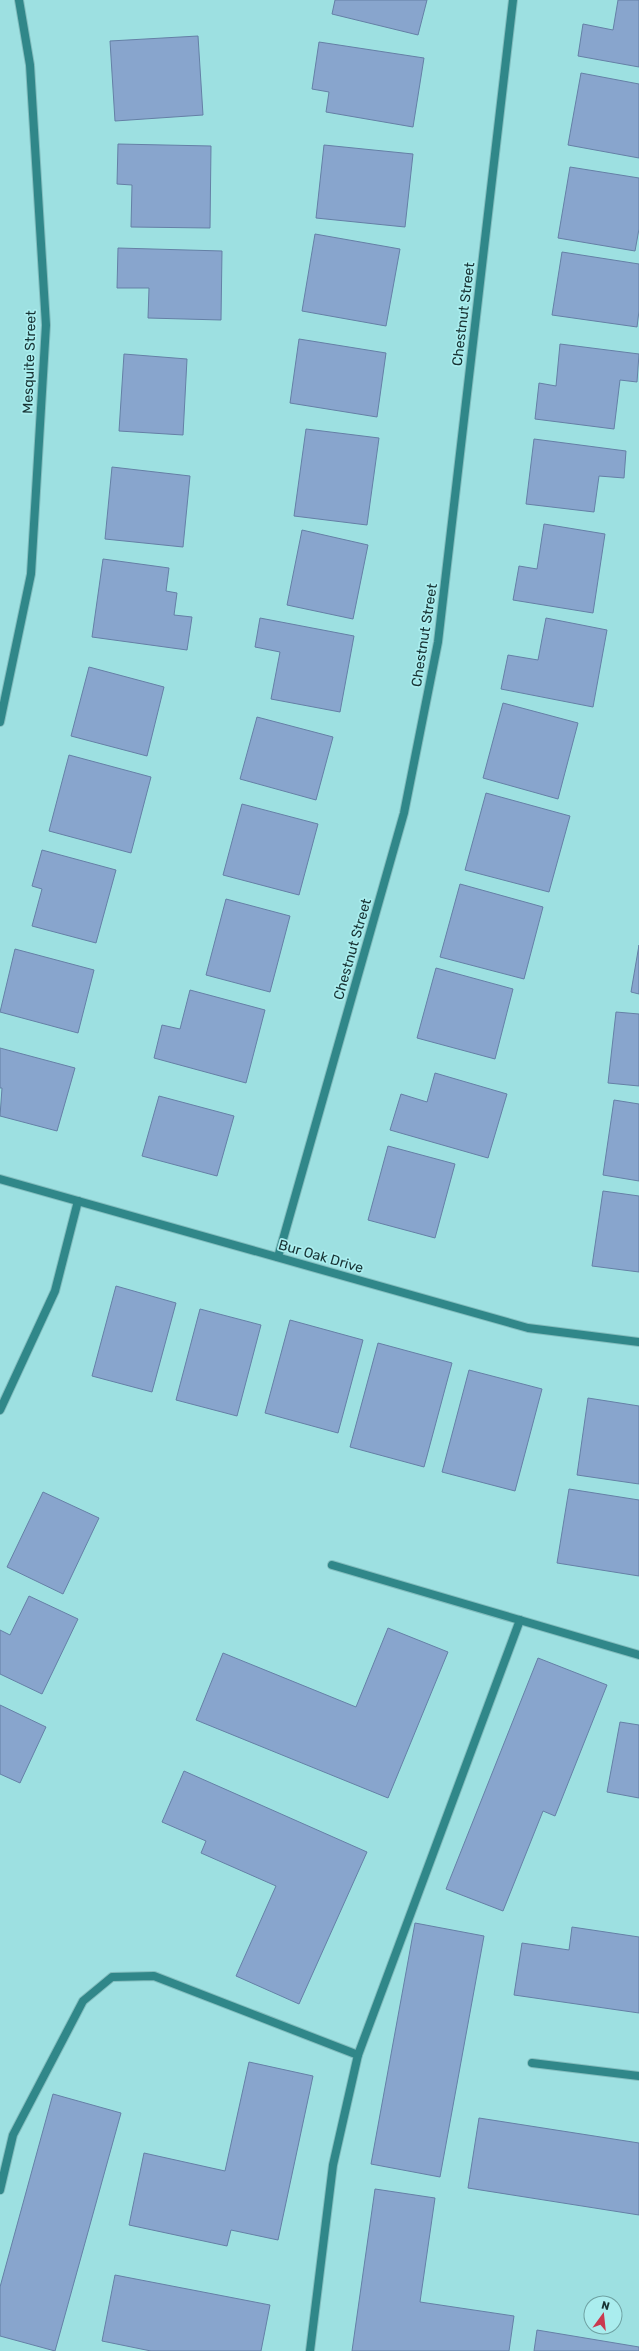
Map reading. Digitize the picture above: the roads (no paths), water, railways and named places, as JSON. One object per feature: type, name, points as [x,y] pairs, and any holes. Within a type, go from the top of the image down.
[{"type":"street","name":"Mesquite Street","points":[[0,722],[31,574],[46,325],[30,65],[19,0]]},
{"type":"street","name":"Chestnut Street","points":[[278,1257],[404,813],[438,642],[512,0]]},
{"type":"street","name":"Bur Oak Drive","points":[[0,1179],[528,1328],[639,1342]]},
{"type":"street","points":[[0,1410],[6,1400],[55,1291],[78,1201]]},
{"type":"street","points":[[332,1565],[639,1655]]},
{"type":"street","points":[[310,2351],[333,2165],[358,2054],[520,1620]]},
{"type":"street","points":[[0,2190],[14,2135],[79,2008],[83,2001],[112,1977],[154,1976],[358,2054]]},
{"type":"street","points":[[532,2063],[639,2076]]}]
